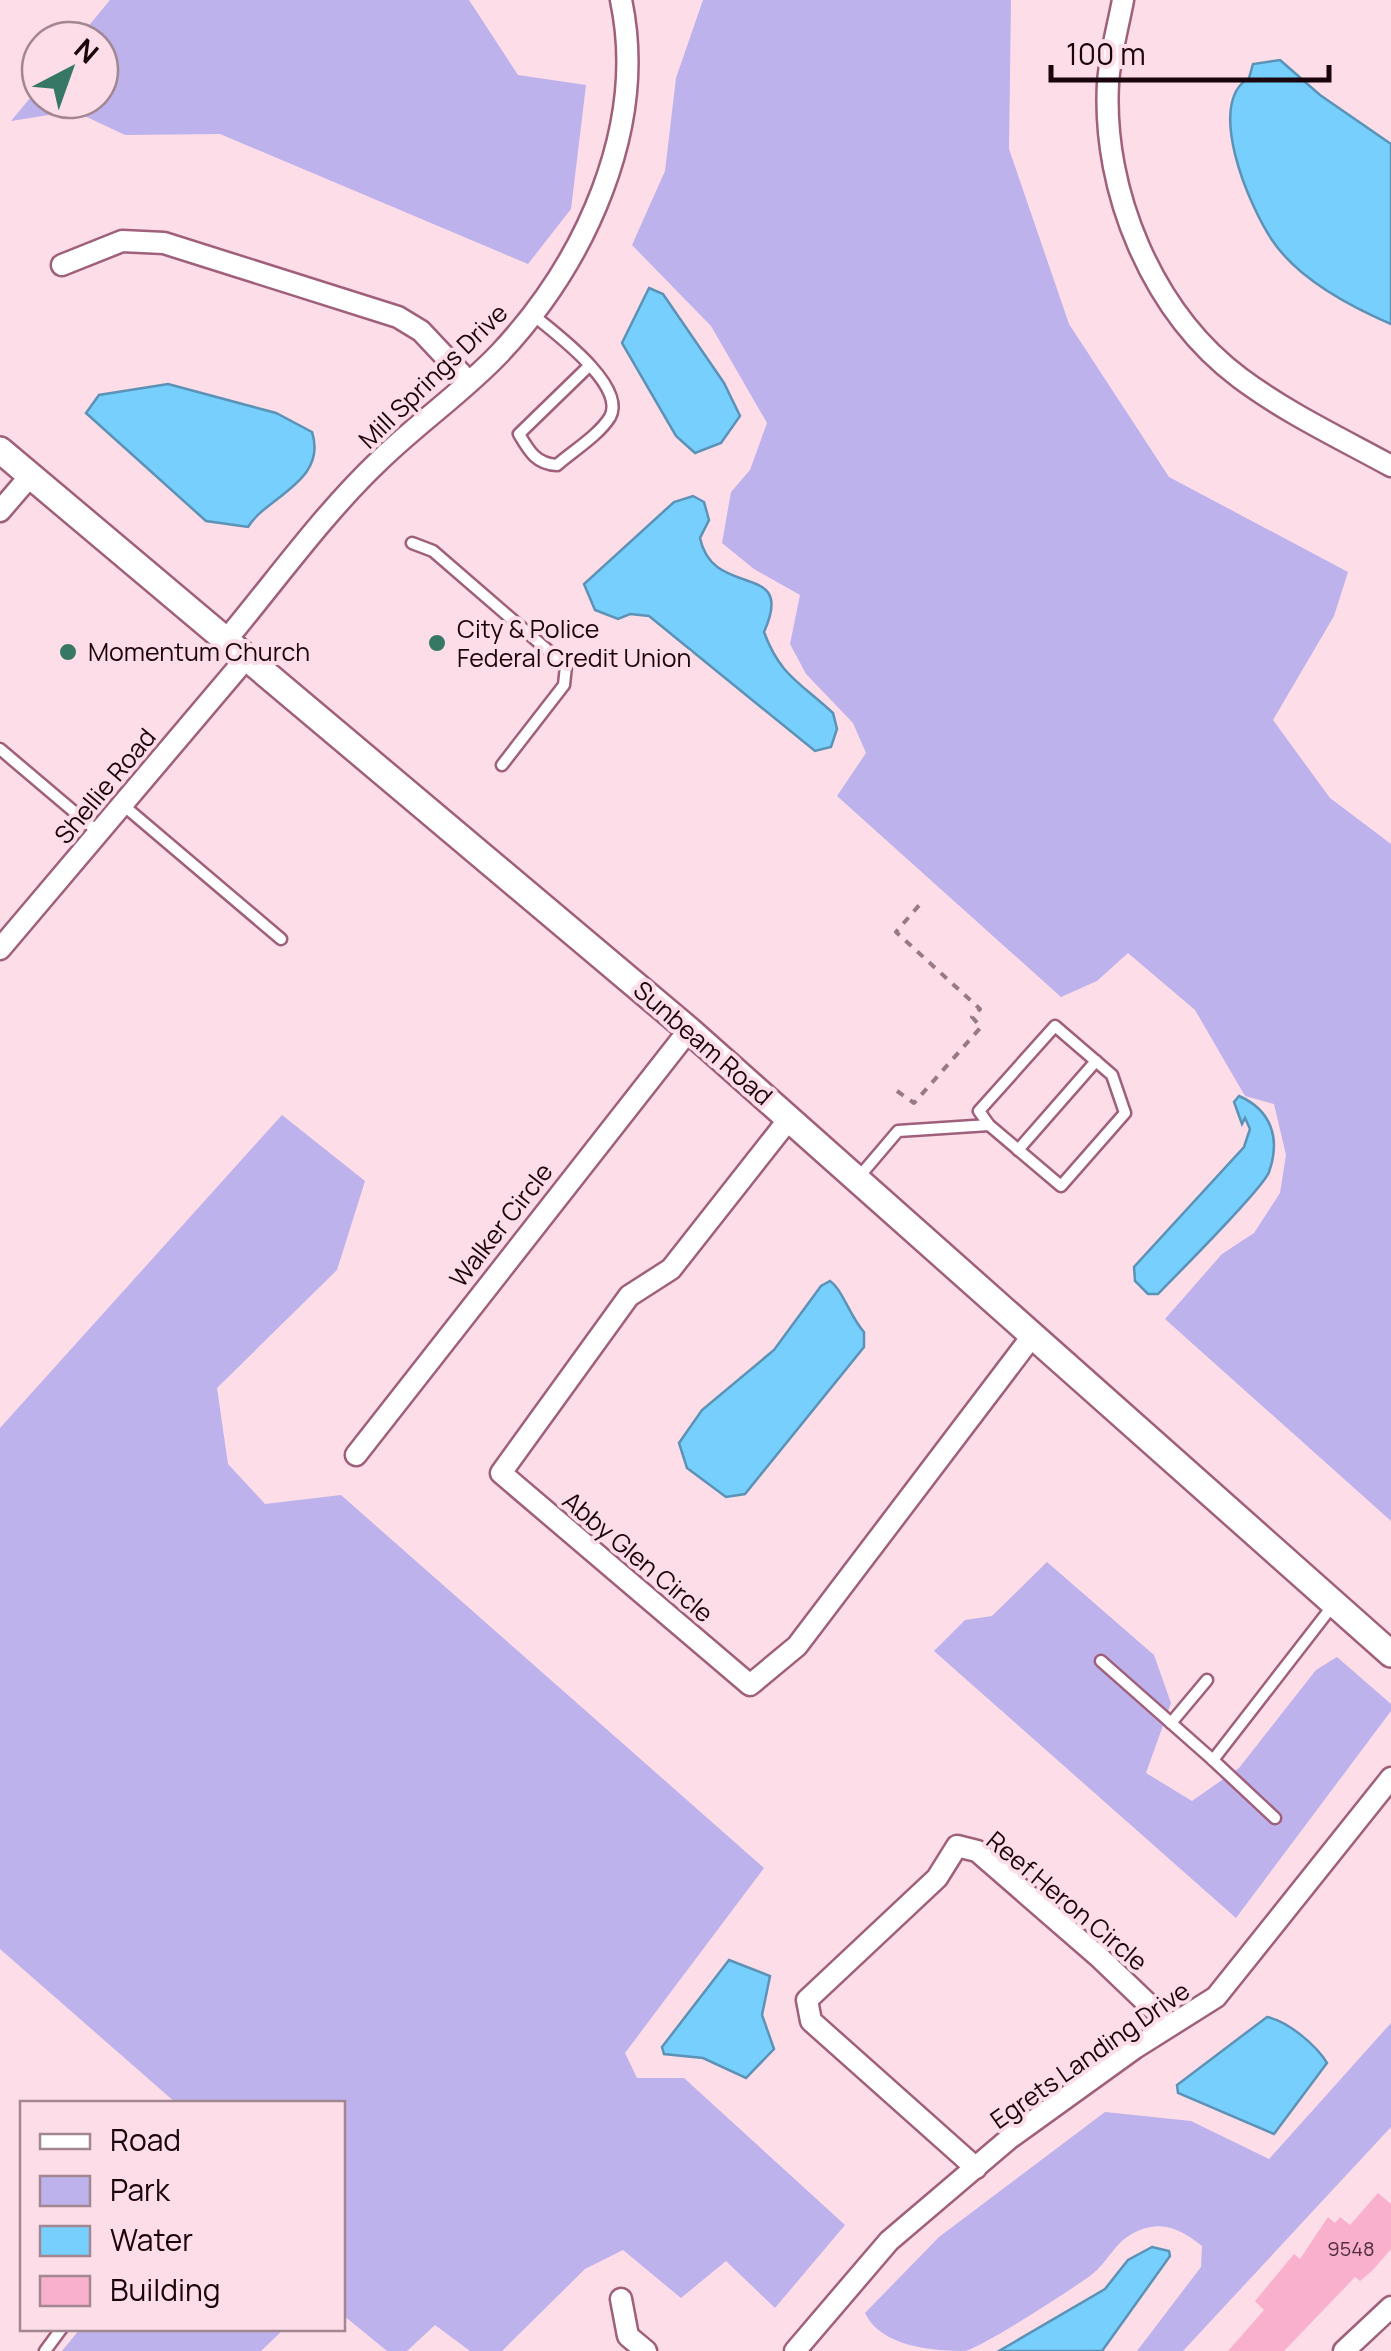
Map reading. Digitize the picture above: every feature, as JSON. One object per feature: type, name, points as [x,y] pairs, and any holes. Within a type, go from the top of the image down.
[{"type":"street","name":"Mill Springs Drive","points":[[226,638],[380,460],[469,382],[561,278],[600,200],[626,98],[629,50],[621,0]]},
{"type":"street","points":[[1123,0],[1108,82],[1111,142],[1125,208],[1161,288],[1194,332],[1238,376],[1391,466]]},
{"type":"street","points":[[62,265],[122,240],[164,244],[398,317],[421,330],[469,382]]},
{"type":"street","name":"Sunbeam Road","points":[[0,450],[689,1030],[1391,1654]]},
{"type":"street","points":[[0,512],[31,476]]},
{"type":"street","name":"Shellie Road","points":[[0,949],[248,656]]},
{"type":"street","name":"Walker Circle","points":[[356,1455],[689,1030]]},
{"type":"street","name":"Abby Glen Circle","points":[[789,1118],[671,1269],[629,1296],[500,1473],[750,1685],[796,1646],[1033,1335]]},
{"type":"street","name":"Egrets Landing Drive","points":[[794,2351],[889,2241],[1010,2138],[1216,1997],[1391,1778]]},
{"type":"street","name":"Reef Heron Circle","points":[[976,2168],[812,2021],[807,2000],[937,1878],[956,1846],[977,1851],[1099,1956],[1170,2025]]},
{"type":"street","points":[[621,2300],[628,2336],[646,2351]]},
{"type":"street","points":[[1344,2351],[1391,2307]]},
{"type":"lane","points":[[532,315],[588,366],[611,391],[614,408],[608,421],[557,465],[545,464],[532,455],[519,434],[588,366]]},
{"type":"lane","points":[[412,543],[434,551],[566,666],[564,685],[502,765]]},
{"type":"lane","points":[[0,749],[98,832]]},
{"type":"lane","points":[[122,804],[280,939]]},
{"type":"lane","points":[[1055,1026],[1096,1061],[1112,1075],[1125,1112],[1060,1186],[989,1125],[979,1111],[1055,1026]]},
{"type":"lane","points":[[1018,1150],[1096,1061]]},
{"type":"lane","points":[[857,1179],[898,1131],[989,1125]]},
{"type":"lane","points":[[1213,1760],[1334,1603]]},
{"type":"lane","points":[[1101,1661],[1275,1818]]},
{"type":"lane","points":[[1170,1723],[1207,1680]]},
{"type":"path","points":[[897,1091],[914,1103],[980,1027],[972,1017],[980,1009],[896,932],[922,903]]},
{"type":"green space","points":[[110,0],[469,0],[518,75],[586,85],[571,209],[528,264],[220,134],[125,135],[93,120],[120,120],[120,20],[94,20]]},
{"type":"green space","points":[[703,0],[1011,0],[1009,149],[1069,324],[1169,477],[1348,572],[1334,616],[1273,720],[1330,798],[1391,844],[1391,1521],[1165,1319],[1222,1254],[1254,1233],[1280,1193],[1286,1155],[1274,1104],[1245,1096],[1195,1010],[1128,953],[1097,981],[1061,997],[837,796],[866,753],[853,723],[806,674],[790,644],[800,595],[754,569],[722,543],[731,492],[750,470],[767,423],[711,326],[632,245],[665,171],[676,78]]},
{"type":"green space","points":[[282,1115],[365,1181],[337,1270],[217,1388],[228,1464],[265,1504],[341,1495],[764,1868],[625,2053],[637,2078],[684,2078],[845,2225],[775,2308],[726,2261],[681,2298],[623,2250],[585,2269],[502,2351],[470,2351],[435,2325],[407,2351],[387,2351],[345,2317],[345,2101],[174,2101],[0,1949],[0,1428]]},
{"type":"green space","points":[[1047,1562],[1154,1655],[1171,1703],[1146,1773],[1192,1801],[1239,1768],[1316,1670],[1337,1657],[1391,1704],[1391,1711],[1236,1918],[934,1651],[965,1620],[992,1616]]},
{"type":"green space","points":[[1391,2023],[1391,2127],[1183,2351],[1137,2351],[1201,2267],[1202,2246],[1181,2232],[1158,2226],[1131,2234],[1090,2276],[1008,2329],[965,2351],[922,2348],[894,2340],[872,2324],[865,2313],[939,2237],[1105,2112],[1191,2121],[1269,2159]]},
{"type":"green space","points":[[78,2331],[282,2331],[261,2351],[62,2351]]},
{"type":"water","points":[[1280,60],[1320,95],[1391,144],[1391,324],[1342,300],[1296,267],[1272,240],[1253,204],[1235,156],[1231,109],[1236,91],[1249,78],[1253,64]]},
{"type":"water","points":[[649,288],[663,294],[724,383],[740,416],[721,443],[695,453],[676,436],[622,343]]},
{"type":"water","points":[[168,384],[276,413],[312,432],[315,449],[304,476],[248,527],[206,521],[86,413],[99,395]]},
{"type":"water","points":[[693,496],[704,502],[709,520],[700,538],[708,557],[720,569],[762,587],[770,595],[771,610],[764,632],[770,647],[784,669],[833,713],[837,729],[831,747],[815,751],[649,616],[630,614],[618,619],[595,610],[584,584],[674,502]]},
{"type":"water","points":[[1239,1096],[1259,1109],[1270,1126],[1274,1148],[1269,1172],[1236,1213],[1158,1294],[1148,1294],[1135,1281],[1134,1267],[1244,1147],[1250,1129],[1245,1118],[1242,1124],[1234,1102]]},
{"type":"water","points":[[830,1281],[864,1332],[864,1347],[745,1494],[726,1497],[687,1468],[679,1443],[702,1410],[774,1350],[821,1286]]},
{"type":"water","points":[[729,1960],[770,1976],[762,2015],[774,2049],[746,2078],[703,2058],[664,2054],[662,2047]]},
{"type":"water","points":[[1267,2017],[1301,2035],[1327,2063],[1274,2134],[1178,2093],[1177,2085]]},
{"type":"water","points":[[1152,2247],[1169,2251],[1170,2256],[1102,2351],[999,2351],[1105,2289],[1128,2260]]},
{"type":"building","points":[[1378,2193],[1391,2204],[1391,2249],[1373,2270],[1360,2281],[1355,2277],[1284,2351],[1228,2351],[1264,2310],[1255,2301],[1294,2254],[1300,2259],[1328,2217],[1335,2223],[1340,2217],[1350,2225]]},
{"type":"place","name":"City & Police Federal Credit Union","points":[[437,643]]},
{"type":"place","name":"Momentum Church","points":[[68,652]]}]
